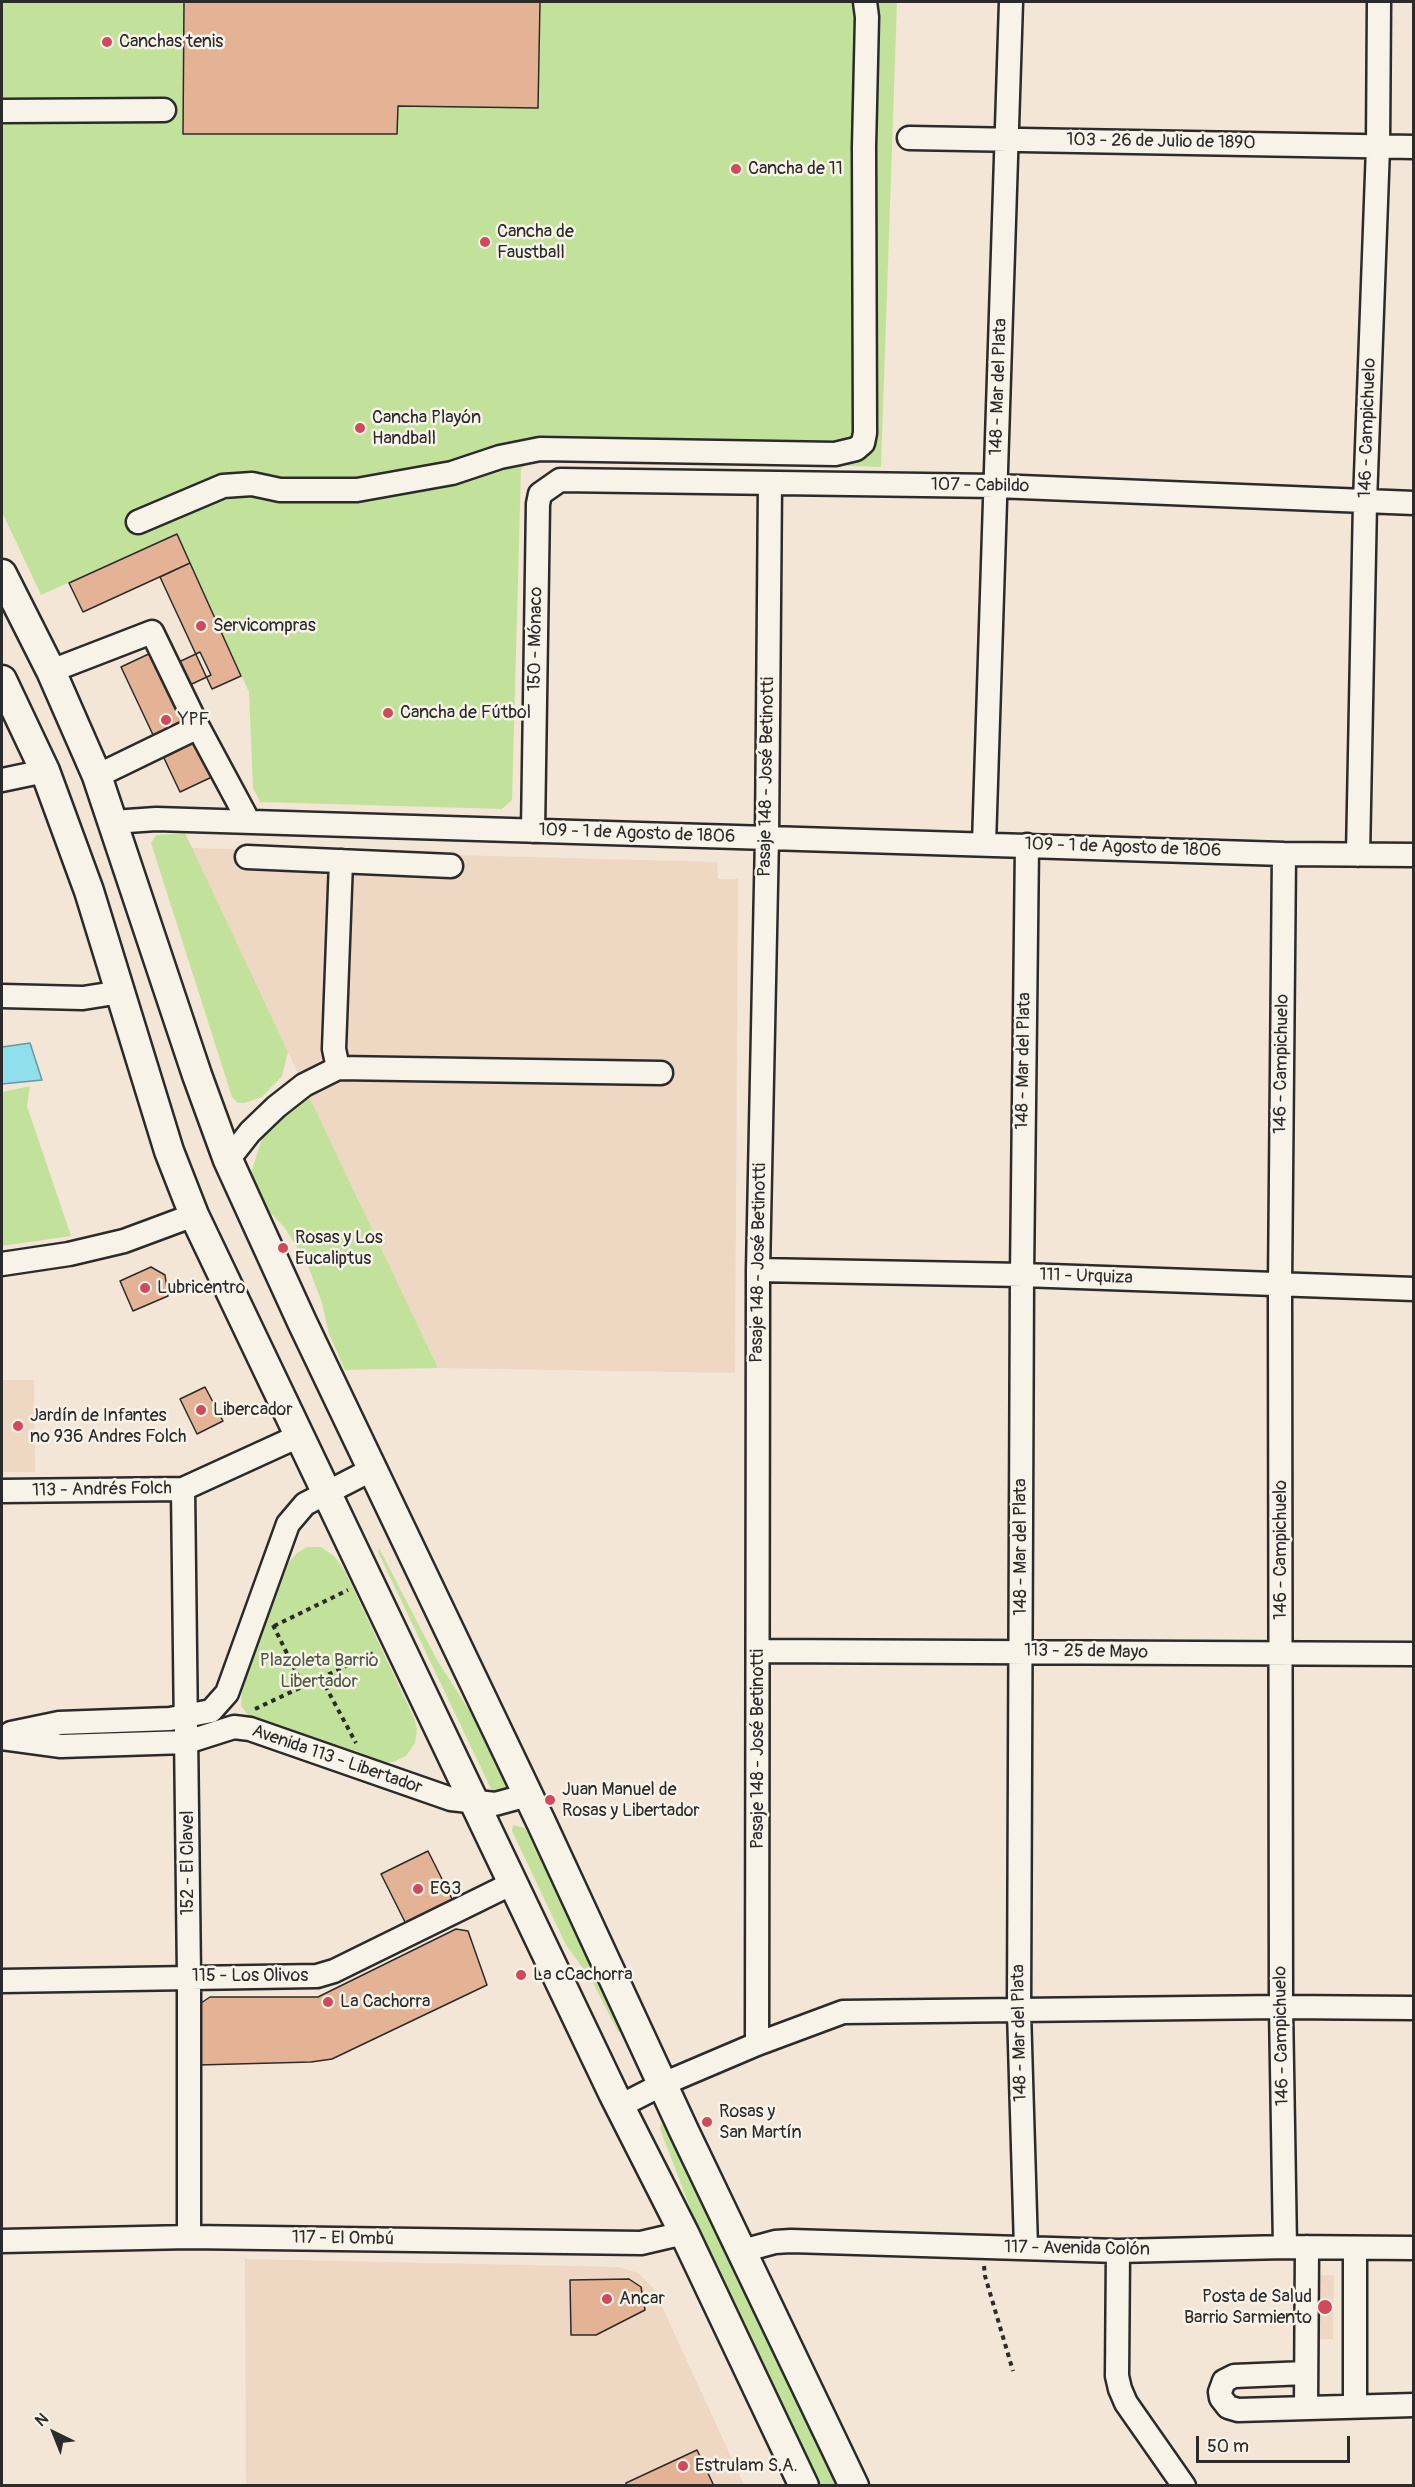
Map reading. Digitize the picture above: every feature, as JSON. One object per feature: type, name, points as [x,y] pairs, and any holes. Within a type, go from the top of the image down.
[{"type":"main road","points":[[2,574],[51,671],[97,776],[197,1075],[228,1160],[302,1322],[854,2486]]},
{"type":"main road","points":[[2,680],[45,771],[89,891],[169,1151],[194,1215],[804,2486]]},
{"type":"street","points":[[138,522],[223,486],[252,484],[280,490],[357,490],[452,473],[500,457],[540,449],[814,454],[844,453],[856,449],[863,443],[865,433],[864,147],[867,17],[865,2]]},
{"type":"street","name":"148 - Mar del Plata","points":[[984,844],[1011,2]]},
{"type":"street","name":"146 - Campichuelo","points":[[1358,855],[1379,2]]},
{"type":"street","points":[[2,111],[164,110]]},
{"type":"street","name":"103 - 26 de Julio de 1890","points":[[909,138],[1413,147]]},
{"type":"street","name":"107 - Cabildo","points":[[548,487],[560,480],[571,479],[996,486],[1365,502],[1413,502]]},
{"type":"street","name":"Pasaje 148 - José Betinotti","points":[[757,2044],[758,1270],[767,837],[770,483]]},
{"type":"street","name":"150 - Mónaco","points":[[533,831],[538,504],[540,494],[548,487]]},
{"type":"street","points":[[51,671],[152,632],[198,728],[249,822]]},
{"type":"street","points":[[97,776],[198,728]]},
{"type":"street","points":[[2,780],[45,771]]},
{"type":"street","name":"109 - 1 de Agosto de 1806","points":[[113,822],[156,819],[1284,854],[1413,855]]},
{"type":"street","name":"148 - Mar del Plata","points":[[1026,2248],[1019,2011],[1022,1275],[1027,845]]},
{"type":"street","name":"146 - Campichuelo","points":[[1284,854],[1280,1285],[1281,2007],[1306,2373],[1306,2407]]},
{"type":"street","points":[[247,857],[451,866]]},
{"type":"street","points":[[338,1068],[334,1049],[341,861]]},
{"type":"street","points":[[2,996],[83,998],[121,992]]},
{"type":"street","points":[[228,1160],[250,1132],[276,1107],[304,1085],[338,1068],[662,1073]]},
{"type":"street","points":[[2,1264],[69,1254],[124,1241],[194,1215]]},
{"type":"street","name":"111 - Urquiza","points":[[758,1270],[1022,1275],[1413,1289]]},
{"type":"street","name":"113 - Andrés Folch","points":[[2,1491],[183,1489],[299,1436]]},
{"type":"street","name":"Avenida 113 - Libertador","points":[[2,1737],[60,1723],[185,1717],[211,1711],[227,1693],[288,1524],[305,1504],[326,1491],[373,1469]]},
{"type":"street","name":"152 - El Clavel","points":[[183,1489],[189,1976],[189,2237]]},
{"type":"street","name":"113 - 25 de Mayo","points":[[758,1651],[1413,1654]]},
{"type":"street","name":"Avenida 113 - Libertador","points":[[2,1737],[61,1746],[187,1742],[234,1728],[250,1729],[451,1798],[495,1804],[528,1795]]},
{"type":"street","name":"115 - Los Olivos","points":[[2,1981],[189,1976],[296,1978],[326,1974],[513,1883]]},
{"type":"street","points":[[620,2106],[757,2044],[843,2012],[1281,2007],[1413,2008]]},
{"type":"street","name":"117 - El Ombú","points":[[2,2241],[189,2237],[641,2243],[684,2233]]},
{"type":"street","name":"117 - Avenida Colón","points":[[742,2251],[775,2241],[1118,2251],[1296,2247],[1413,2248]]},
{"type":"street","points":[[1355,2248],[1355,2406]]},
{"type":"street","points":[[1118,2251],[1117,2376],[1120,2389],[1126,2403],[1184,2486]]},
{"type":"street","points":[[1306,2373],[1234,2376],[1224,2381],[1220,2392],[1224,2403],[1233,2409],[1413,2405]]},
{"type":"path","points":[[273,1626],[369,1580]]},
{"type":"path","points":[[262,1599],[303,1686]]},
{"type":"path","points":[[244,1714],[398,1641]]},
{"type":"path","points":[[321,1678],[370,1770]]},
{"type":"path","points":[[982,2247],[985,2276],[1013,2372]]},
{"type":"shaded area","points":[[191,848],[717,862],[718,879],[738,879],[735,1373],[438,1368]]},
{"type":"shaded area","name":"Jardín de Infantes nº 936 Andres Folch","points":[[2,1380],[34,1380],[35,1472],[2,1472]]},
{"type":"shaded area","points":[[245,2259],[619,2267],[638,2273],[654,2289],[744,2485],[246,2485]]},
{"type":"shaded area","name":"Posta de Salud Barrio Sarmiento","points":[[1317,2275],[1334,2275],[1333,2339],[1316,2339]]},
{"type":"green space","points":[[2,2],[897,2],[881,467],[535,456],[521,469],[512,800],[502,809],[260,802],[253,788],[249,692],[177,534],[41,595],[2,512]]},
{"type":"green space","points":[[185,833],[288,1052],[282,1076],[262,1097],[245,1103],[238,1103],[232,1097],[151,843],[156,835]]},
{"type":"green space","points":[[30,1086],[27,1106],[71,1236],[2,1246],[2,1092]]},
{"type":"green space","points":[[307,1092],[438,1368],[345,1370],[329,1334],[322,1303],[307,1263],[284,1227],[257,1199],[252,1170],[263,1135]]},
{"type":"green space","name":"Plazoleta Barrio Libertador","points":[[307,1547],[321,1547],[334,1556],[345,1571],[414,1718],[417,1729],[415,1743],[406,1756],[393,1762],[381,1763],[251,1719],[241,1706],[242,1689],[289,1562]]},
{"type":"green space","points":[[379,1548],[437,1660],[471,1713],[509,1791],[493,1793],[378,1552]]},
{"type":"green space","points":[[513,1825],[525,1828],[623,2032],[618,2032],[591,1979],[566,1945],[512,1831]]},
{"type":"green space","points":[[661,2123],[836,2485],[821,2485],[692,2213],[660,2129]]},
{"type":"water","points":[[30,1043],[42,1080],[2,1084],[2,1047]]},
{"type":"building","points":[[184,2],[540,2],[538,108],[398,106],[397,134],[183,134]]},
{"type":"building","points":[[177,534],[190,563],[83,612],[69,583]]},
{"type":"building","name":"Servicompras","points":[[190,563],[241,676],[212,689],[160,577]]},
{"type":"building","points":[[155,651],[164,669],[200,652],[211,675],[175,692],[214,776],[180,792],[121,667]]},
{"type":"building","name":"Lubricentro","points":[[151,1267],[165,1275],[168,1296],[133,1311],[120,1281]]},
{"type":"building","name":"Libercador","points":[[205,1387],[223,1421],[197,1434],[180,1399]]},
{"type":"building","name":"EG3","points":[[428,1851],[455,1905],[408,1928],[381,1874]]},
{"type":"building","name":"La Cachorra","points":[[456,1929],[468,1931],[487,1985],[332,2059],[311,2062],[198,2065],[195,2007],[210,1997],[318,1997]]},
{"type":"building","name":"Ancar","points":[[629,2279],[641,2287],[645,2310],[596,2335],[571,2335],[570,2280]]},
{"type":"building","name":"Estrulam S.A.","points":[[697,2450],[714,2486],[625,2486],[626,2483]]},
{"type":"place","name":"Canchas tenis","points":[[107,42]]},
{"type":"place","name":"Cancha de 11","points":[[736,169]]},
{"type":"place","name":"Cancha de Faustball","points":[[485,242]]},
{"type":"place","name":"Cancha Playón Handball","points":[[360,428]]},
{"type":"place","name":"Servicompras","points":[[201,626]]},
{"type":"place","name":"Cancha de Fútbol","points":[[388,713]]},
{"type":"place","name":"YPF","points":[[166,720]]},
{"type":"place","name":"Rosas y Los Eucaliptus","points":[[283,1248]]},
{"type":"place","name":"Lubricentro","points":[[145,1288]]},
{"type":"place","name":"Libercador","points":[[201,1410]]},
{"type":"place","name":"Jardín de Infantes nº 936 Andres Folch","points":[[18,1426]]},
{"type":"place","name":"Juan Manuel de Rosas y Libertador","points":[[550,1800]]},
{"type":"place","name":"EG3","points":[[418,1889]]},
{"type":"place","name":"La cCachorra","points":[[521,1975]]},
{"type":"place","name":"La Cachorra","points":[[328,2002]]},
{"type":"place","name":"Rosas y San Martín","points":[[707,2122]]},
{"type":"place","name":"Ancar","points":[[607,2299]]},
{"type":"place","name":"Posta de Salud Barrio Sarmiento","points":[[1325,2307]]},
{"type":"place","name":"Estrulam S.A.","points":[[683,2466]]}]
